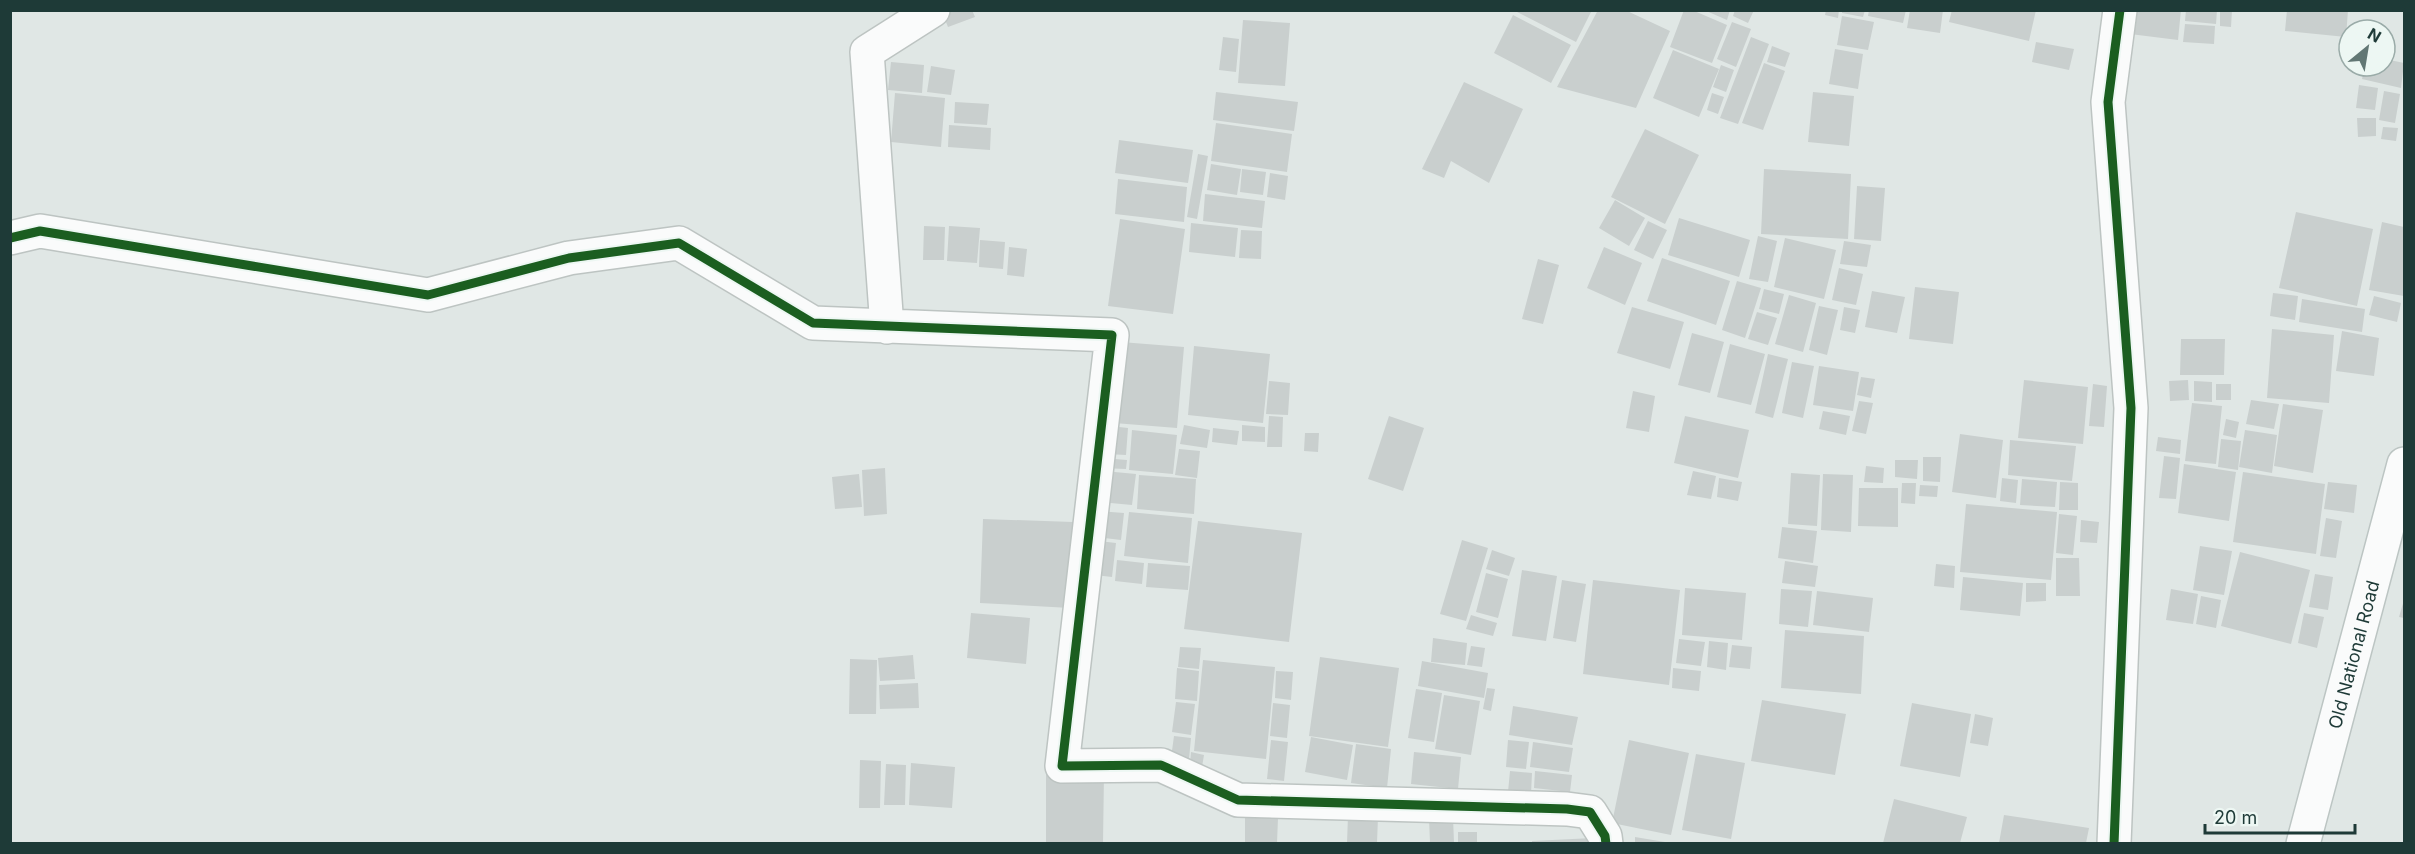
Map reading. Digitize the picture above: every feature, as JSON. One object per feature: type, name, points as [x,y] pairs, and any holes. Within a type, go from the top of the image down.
[{"type":"street","points":[[887,327],[867,52],[933,10]]},
{"type":"street","points":[[2114,843],[2131,408],[2108,102],[2120,10]]},
{"type":"street","points":[[10,238],[40,231],[428,295],[569,258],[679,243],[813,324],[1112,335],[1062,766],[1161,765],[1238,800],[1556,809],[1590,812],[1605,836],[1606,843]]},
{"type":"street","name":"Old National Road","points":[[2303,843],[2404,464]]},
{"type":"building","points":[[972,10],[975,17],[948,27],[942,12]]},
{"type":"building","points":[[1513,10],[1592,10],[1576,42]]},
{"type":"building","points":[[1598,10],[1625,10],[1670,31],[1636,108],[1557,87]]},
{"type":"building","points":[[1684,10],[1692,10],[1727,25],[1712,63],[1670,47]]},
{"type":"building","points":[[1704,10],[1730,10],[1727,20]]},
{"type":"building","points":[[1735,10],[1754,10],[1748,23],[1733,16]]},
{"type":"building","points":[[1826,10],[1839,10],[1838,18],[1825,15]]},
{"type":"building","points":[[1842,10],[1865,10],[1863,17],[1842,13]]},
{"type":"building","points":[[1869,10],[1906,10],[1903,23],[1868,16]]},
{"type":"building","points":[[1910,10],[1943,10],[1940,33],[1907,28]]},
{"type":"building","points":[[1952,10],[2036,10],[2029,41],[1949,22]]},
{"type":"building","points":[[2133,10],[2181,10],[2178,40],[2130,34]]},
{"type":"building","points":[[2186,10],[2217,10],[2216,24],[2185,21]]},
{"type":"building","points":[[2220,10],[2232,10],[2231,27],[2220,26]]},
{"type":"building","points":[[2287,10],[2348,10],[2347,18],[2337,18],[2337,36],[2285,31]]},
{"type":"building","points":[[1513,15],[1571,45],[1551,83],[1494,53]]},
{"type":"building","points":[[1842,16],[1874,22],[1868,50],[1837,45]]},
{"type":"building","points":[[1243,20],[1290,23],[1285,86],[1238,83]]},
{"type":"building","points":[[1732,22],[1751,29],[1736,67],[1717,59]]},
{"type":"building","points":[[2185,24],[2215,26],[2214,44],[2183,42]]},
{"type":"building","points":[[1223,37],[1239,39],[1236,72],[1219,70]]},
{"type":"building","points":[[1751,37],[1769,44],[1738,124],[1720,118]]},
{"type":"building","points":[[2036,42],[2074,49],[2069,70],[2032,62]]},
{"type":"building","points":[[1772,46],[1790,53],[1785,67],[1767,62]]},
{"type":"building","points":[[1835,49],[1863,54],[1858,89],[1829,84]]},
{"type":"building","points":[[1673,50],[1719,69],[1699,117],[1653,98]]},
{"type":"building","points":[[891,62],[924,65],[922,93],[888,90]]},
{"type":"building","points":[[2397,62],[2404,63],[2401,88],[2362,79],[2397,78]]},
{"type":"building","points":[[1764,63],[1785,71],[1763,130],[1742,123]]},
{"type":"building","points":[[1721,65],[1734,70],[1726,92],[1713,87]]},
{"type":"building","points":[[931,66],[955,70],[951,95],[927,92]]},
{"type":"building","points":[[1464,82],[1523,109],[1489,183],[1451,161],[1444,178],[1422,169]]},
{"type":"building","points":[[2359,85],[2378,88],[2375,110],[2356,108]]},
{"type":"building","points":[[2384,91],[2400,94],[2395,123],[2379,120]]},
{"type":"building","points":[[1216,92],[1298,102],[1294,131],[1213,120]]},
{"type":"building","points":[[1813,92],[1854,96],[1849,146],[1808,142]]},
{"type":"building","points":[[895,93],[945,98],[941,147],[891,142]]},
{"type":"building","points":[[1712,93],[1724,97],[1718,114],[1707,110]]},
{"type":"building","points":[[955,102],[989,104],[987,125],[954,123]]},
{"type":"building","points":[[2357,118],[2376,118],[2376,136],[2358,137]]},
{"type":"building","points":[[1216,123],[1292,134],[1287,172],[1211,161]]},
{"type":"building","points":[[949,125],[991,128],[990,150],[948,147]]},
{"type":"building","points":[[2383,127],[2398,128],[2396,141],[2381,139]]},
{"type":"building","points":[[1645,129],[1699,155],[1665,224],[1611,197]]},
{"type":"building","points":[[1119,140],[1193,150],[1188,183],[1115,173]]},
{"type":"building","points":[[1198,154],[1208,156],[1197,219],[1187,217]]},
{"type":"building","points":[[1211,164],[1241,169],[1237,195],[1207,190]]},
{"type":"building","points":[[1242,169],[1266,172],[1263,195],[1240,192]]},
{"type":"building","points":[[1764,169],[1851,174],[1848,239],[1761,234]]},
{"type":"building","points":[[1270,173],[1288,176],[1285,200],[1267,197]]},
{"type":"building","points":[[1118,179],[1187,187],[1184,222],[1115,214]]},
{"type":"building","points":[[1857,186],[1885,188],[1881,241],[1854,239]]},
{"type":"building","points":[[1205,194],[1265,201],[1262,228],[1203,221]]},
{"type":"building","points":[[1615,200],[1645,218],[1629,246],[1599,228]]},
{"type":"building","points":[[2296,212],[2373,229],[2357,306],[2279,288]]},
{"type":"building","points":[[1679,218],[1750,240],[1739,277],[1668,255]]},
{"type":"building","points":[[1120,219],[1185,229],[1173,314],[1108,306]]},
{"type":"building","points":[[1648,221],[1667,230],[1653,259],[1634,250]]},
{"type":"building","points":[[2382,222],[2404,227],[2404,296],[2369,290]]},
{"type":"building","points":[[1191,223],[1238,228],[1235,257],[1189,252]]},
{"type":"building","points":[[924,226],[945,227],[944,260],[923,260]]},
{"type":"building","points":[[949,226],[980,228],[977,263],[947,261]]},
{"type":"building","points":[[1241,230],[1262,231],[1261,259],[1239,258]]},
{"type":"building","points":[[1758,236],[1777,241],[1768,282],[1749,279]]},
{"type":"building","points":[[1785,238],[1836,250],[1824,299],[1774,287]]},
{"type":"building","points":[[980,240],[1005,242],[1003,269],[979,267]]},
{"type":"building","points":[[1844,241],[1871,245],[1867,267],[1840,264]]},
{"type":"building","points":[[1009,247],[1027,249],[1024,277],[1007,275]]},
{"type":"building","points":[[1604,247],[1642,263],[1625,305],[1587,288]]},
{"type":"building","points":[[1662,258],[1730,281],[1716,325],[1647,301]]},
{"type":"building","points":[[1538,259],[1559,265],[1543,324],[1522,319]]},
{"type":"building","points":[[1839,268],[1863,274],[1856,305],[1832,300]]},
{"type":"building","points":[[1737,281],[1761,288],[1745,338],[1722,330]]},
{"type":"building","points":[[1915,287],[1959,292],[1953,344],[1909,339]]},
{"type":"building","points":[[1764,289],[1784,294],[1779,314],[1759,309]]},
{"type":"building","points":[[1872,291],[1905,297],[1897,333],[1865,327]]},
{"type":"building","points":[[2273,293],[2298,296],[2295,320],[2270,316]]},
{"type":"building","points":[[1789,295],[1816,303],[1803,352],[1775,344]]},
{"type":"building","points":[[2374,296],[2401,303],[2397,322],[2369,315]]},
{"type":"building","points":[[2302,299],[2365,309],[2362,332],[2299,322]]},
{"type":"building","points":[[1819,306],[1838,310],[1827,355],[1809,350]]},
{"type":"building","points":[[1632,307],[1684,322],[1670,369],[1617,353]]},
{"type":"building","points":[[1844,307],[1860,310],[1855,333],[1840,330]]},
{"type":"building","points":[[1757,312],[1777,318],[1768,345],[1748,339]]},
{"type":"building","points":[[2272,329],[2334,335],[2329,403],[2267,398]]},
{"type":"building","points":[[2342,331],[2379,338],[2374,376],[2336,371]]},
{"type":"building","points":[[1692,333],[1724,342],[1710,393],[1678,385]]},
{"type":"building","points":[[2181,339],[2225,339],[2224,375],[2180,375]]},
{"type":"building","points":[[1121,342],[1184,347],[1177,428],[1114,423]]},
{"type":"building","points":[[1730,344],[1765,354],[1751,405],[1717,397]]},
{"type":"building","points":[[1194,346],[1270,354],[1263,423],[1188,415]]},
{"type":"building","points":[[1768,354],[1788,359],[1773,418],[1755,413]]},
{"type":"building","points":[[1792,362],[1814,366],[1803,418],[1782,413]]},
{"type":"building","points":[[1819,366],[1859,372],[1853,411],[1813,405]]},
{"type":"building","points":[[1861,377],[1875,379],[1871,398],[1857,395]]},
{"type":"building","points":[[2024,380],[2088,387],[2083,444],[2018,438]]},
{"type":"building","points":[[2188,380],[2189,400],[2170,401],[2169,381]]},
{"type":"building","points":[[1269,381],[1290,383],[1288,415],[1266,414]]},
{"type":"building","points":[[2194,381],[2212,382],[2212,402],[2194,401]]},
{"type":"building","points":[[2093,384],[2107,386],[2104,427],[2089,426]]},
{"type":"building","points":[[2216,384],[2231,384],[2231,400],[2216,400]]},
{"type":"building","points":[[1633,391],[1655,396],[1649,432],[1626,428]]},
{"type":"building","points":[[2251,400],[2279,404],[2274,429],[2246,424]]},
{"type":"building","points":[[1859,401],[1873,403],[1866,434],[1852,431]]},
{"type":"building","points":[[2192,403],[2222,406],[2216,464],[2185,461]]},
{"type":"building","points":[[2283,404],[2323,410],[2313,473],[2274,466]]},
{"type":"building","points":[[1823,411],[1850,416],[1846,435],[1819,429]]},
{"type":"building","points":[[1269,416],[1283,417],[1282,447],[1267,447]]},
{"type":"building","points":[[1389,416],[1424,428],[1403,491],[1368,479]]},
{"type":"building","points":[[1685,416],[1749,430],[1738,478],[1674,463]]},
{"type":"building","points":[[2226,419],[2239,422],[2236,438],[2223,435]]},
{"type":"building","points":[[1184,425],[1210,430],[1207,448],[1180,444]]},
{"type":"building","points":[[1242,425],[1265,427],[1265,442],[1242,441]]},
{"type":"building","points":[[1110,426],[1128,428],[1126,455],[1107,454]]},
{"type":"building","points":[[1213,428],[1239,431],[1237,445],[1212,442]]},
{"type":"building","points":[[1132,430],[1177,435],[1173,474],[1129,470]]},
{"type":"building","points":[[2245,430],[2277,435],[2272,473],[2239,467]]},
{"type":"building","points":[[1305,433],[1319,433],[1318,452],[1304,451]]},
{"type":"building","points":[[1960,434],[2003,440],[1996,498],[1952,492]]},
{"type":"building","points":[[2158,437],[2181,440],[2180,454],[2156,451]]},
{"type":"building","points":[[2221,439],[2241,441],[2238,470],[2218,467]]},
{"type":"building","points":[[2010,440],[2076,446],[2072,481],[2008,475]]},
{"type":"building","points":[[1179,449],[1200,451],[1197,478],[1175,475]]},
{"type":"building","points":[[2164,456],[2180,458],[2176,499],[2159,498]]},
{"type":"building","points":[[1923,457],[1941,457],[1940,482],[1923,481]]},
{"type":"building","points":[[1102,458],[1127,460],[1126,469],[1101,468]]},
{"type":"building","points":[[1895,460],[1918,460],[1917,479],[1895,477]]},
{"type":"building","points":[[2184,464],[2236,472],[2229,521],[2178,513]]},
{"type":"building","points":[[1866,466],[1884,468],[1883,483],[1864,482]]},
{"type":"building","points":[[885,468],[887,514],[864,516],[862,470]]},
{"type":"building","points":[[1104,471],[1136,474],[1132,505],[1100,502]]},
{"type":"building","points":[[1693,471],[1716,476],[1711,499],[1687,495]]},
{"type":"building","points":[[2243,472],[2325,484],[2316,554],[2233,542]]},
{"type":"building","points":[[1791,473],[1820,475],[1817,526],[1788,524]]},
{"type":"building","points":[[859,474],[862,507],[835,509],[832,477]]},
{"type":"building","points":[[1823,474],[1853,475],[1851,532],[1821,530]]},
{"type":"building","points":[[1139,475],[1196,479],[1194,514],[1137,509]]},
{"type":"building","points":[[1719,478],[1742,482],[1738,501],[1717,497]]},
{"type":"building","points":[[2002,478],[2018,480],[2016,503],[2000,501]]},
{"type":"building","points":[[2022,479],[2057,482],[2055,507],[2020,505]]},
{"type":"building","points":[[2060,482],[2078,483],[2078,510],[2059,510]]},
{"type":"building","points":[[2328,482],[2357,485],[2354,513],[2324,509]]},
{"type":"building","points":[[1902,483],[1916,483],[1915,504],[1901,503]]},
{"type":"building","points":[[1920,485],[1938,486],[1937,497],[1919,496]]},
{"type":"building","points":[[1859,488],[1898,488],[1898,527],[1858,526]]},
{"type":"building","points":[[1966,504],[2057,512],[2051,580],[1960,572]]},
{"type":"building","points":[[1098,511],[1124,513],[1121,540],[1096,537]]},
{"type":"building","points":[[1129,512],[1192,518],[1188,563],[1124,556]]},
{"type":"building","points":[[2059,514],[2077,516],[2073,555],[2056,553]]},
{"type":"building","points":[[2326,518],[2342,521],[2336,558],[2320,556]]},
{"type":"building","points":[[983,519],[1073,522],[1070,608],[980,603]]},
{"type":"building","points":[[2081,520],[2099,522],[2097,543],[2080,542]]},
{"type":"building","points":[[1198,521],[1302,533],[1289,642],[1184,629]]},
{"type":"building","points":[[1782,527],[1817,531],[1813,563],[1778,558]]},
{"type":"building","points":[[1462,540],[1488,548],[1466,621],[1440,614]]},
{"type":"building","points":[[1099,541],[1116,543],[1112,577],[1095,575]]},
{"type":"building","points":[[2200,546],[2232,551],[2224,595],[2193,590]]},
{"type":"building","points":[[1492,550],[1515,558],[1509,576],[1486,569]]},
{"type":"building","points":[[2240,552],[2310,570],[2291,644],[2221,626]]},
{"type":"building","points":[[2056,558],[2079,558],[2080,596],[2056,596]]},
{"type":"building","points":[[1117,560],[1144,563],[1142,584],[1115,581]]},
{"type":"building","points":[[1785,561],[1818,566],[1815,587],[1782,583]]},
{"type":"building","points":[[1148,563],[1190,566],[1188,590],[1146,587]]},
{"type":"building","points":[[1936,564],[1955,566],[1954,588],[1934,586]]},
{"type":"building","points":[[1522,570],[1557,576],[1546,641],[1512,636]]},
{"type":"building","points":[[1486,573],[1508,579],[1498,618],[1476,612]]},
{"type":"building","points":[[2315,574],[2333,577],[2328,610],[2309,607]]},
{"type":"building","points":[[1963,577],[2023,583],[2020,616],[1960,610]]},
{"type":"building","points":[[1562,580],[1586,584],[1576,642],[1553,638]]},
{"type":"building","points":[[1593,580],[1680,590],[1669,685],[1583,674]]},
{"type":"building","points":[[2026,583],[2046,583],[2046,601],[2026,602]]},
{"type":"building","points":[[1685,588],[1746,593],[1742,640],[1682,635]]},
{"type":"building","points":[[1781,589],[1812,591],[1808,627],[1779,624]]},
{"type":"building","points":[[2171,589],[2198,594],[2193,624],[2166,620]]},
{"type":"building","points":[[1817,591],[1873,598],[1869,632],[1813,625]]},
{"type":"building","points":[[2201,596],[2221,600],[2216,628],[2196,624]]},
{"type":"building","points":[[2404,600],[2404,618],[2399,617]]},
{"type":"building","points":[[971,613],[1030,618],[1026,664],[967,658]]},
{"type":"building","points":[[2304,613],[2324,617],[2317,648],[2298,643]]},
{"type":"building","points":[[1471,615],[1497,623],[1493,636],[1466,629]]},
{"type":"building","points":[[1785,630],[1864,636],[1861,694],[1781,688]]},
{"type":"building","points":[[1433,638],[1467,643],[1465,665],[1431,662]]},
{"type":"building","points":[[1679,639],[1705,642],[1701,666],[1676,663]]},
{"type":"building","points":[[1709,641],[1728,643],[1726,670],[1707,667]]},
{"type":"building","points":[[1732,645],[1752,647],[1750,669],[1729,667]]},
{"type":"building","points":[[1471,646],[1485,648],[1482,667],[1467,665]]},
{"type":"building","points":[[1180,647],[1201,648],[1199,669],[1178,667]]},
{"type":"building","points":[[913,655],[915,679],[880,681],[878,658]]},
{"type":"building","points":[[1320,657],[1399,668],[1388,747],[1309,736]]},
{"type":"building","points":[[850,659],[877,660],[876,714],[849,714]]},
{"type":"building","points":[[1203,660],[1275,667],[1266,759],[1194,751]]},
{"type":"building","points":[[1422,661],[1488,673],[1484,698],[1418,686]]},
{"type":"building","points":[[1177,668],[1199,671],[1197,701],[1175,699]]},
{"type":"building","points":[[1673,668],[1701,671],[1699,691],[1672,688]]},
{"type":"building","points":[[1276,671],[1293,672],[1291,700],[1275,698]]},
{"type":"building","points":[[918,683],[919,708],[880,709],[879,685]]},
{"type":"building","points":[[1487,688],[1495,689],[1491,711],[1483,709]]},
{"type":"building","points":[[1416,689],[1442,693],[1434,742],[1408,738]]},
{"type":"building","points":[[1444,695],[1480,701],[1471,755],[1435,749]]},
{"type":"building","points":[[1762,700],[1846,714],[1835,775],[1751,761]]},
{"type":"building","points":[[1176,702],[1195,704],[1191,735],[1172,732]]},
{"type":"building","points":[[1273,703],[1290,705],[1287,738],[1270,736]]},
{"type":"building","points":[[1912,703],[1971,714],[1960,777],[1900,766]]},
{"type":"building","points":[[1513,706],[1578,717],[1572,745],[1509,735]]},
{"type":"building","points":[[1975,714],[1993,718],[1988,746],[1970,743]]},
{"type":"building","points":[[1174,736],[1191,738],[1189,759],[1171,758]]},
{"type":"building","points":[[1311,737],[1353,745],[1347,780],[1305,772]]},
{"type":"building","points":[[1271,740],[1288,742],[1284,781],[1267,779]]},
{"type":"building","points":[[1508,740],[1529,742],[1526,769],[1506,767]]},
{"type":"building","points":[[1629,740],[1689,753],[1671,835],[1612,823]]},
{"type":"building","points":[[1533,742],[1573,748],[1569,772],[1530,767]]},
{"type":"building","points":[[1356,744],[1391,749],[1387,788],[1351,783]]},
{"type":"building","points":[[1191,752],[1204,755],[1202,767],[1190,765]]},
{"type":"building","points":[[1414,752],[1461,757],[1458,789],[1411,784]]},
{"type":"building","points":[[1696,754],[1745,763],[1731,839],[1682,830]]},
{"type":"building","points":[[860,760],[881,761],[880,808],[859,808]]},
{"type":"building","points":[[911,763],[955,767],[952,808],[909,805]]},
{"type":"building","points":[[886,764],[906,765],[905,805],[884,805]]},
{"type":"building","points":[[1510,771],[1532,773],[1531,794],[1508,792]]},
{"type":"building","points":[[1535,771],[1572,775],[1570,792],[1534,788]]},
{"type":"building","points":[[1046,773],[1104,773],[1103,843],[1046,843]]},
{"type":"building","points":[[1894,799],[1967,817],[1960,843],[1883,843]]},
{"type":"building","points":[[2004,815],[2089,828],[2086,843],[1999,843]]},
{"type":"building","points":[[1348,816],[1378,817],[1377,843],[1347,843]]},
{"type":"building","points":[[1245,817],[1278,818],[1277,843],[1245,843]]},
{"type":"building","points":[[1453,817],[1454,843],[1430,843],[1429,818]]},
{"type":"building","points":[[1458,832],[1477,832],[1477,843],[1458,843]]},
{"type":"building","points":[[1635,837],[1665,842],[1665,843],[1635,843]]},
{"type":"building","points":[[1593,838],[1593,843],[1532,843],[1532,841]]},
{"type":"cycle path","points":[[2114,844],[2131,408],[2108,102],[2120,10]]},
{"type":"cycle path","points":[[10,238],[40,231],[428,295],[569,258],[679,243],[813,323],[1112,335],[1062,766],[1161,765],[1238,800],[1567,809],[1590,812],[1605,836],[1606,844]]}]
